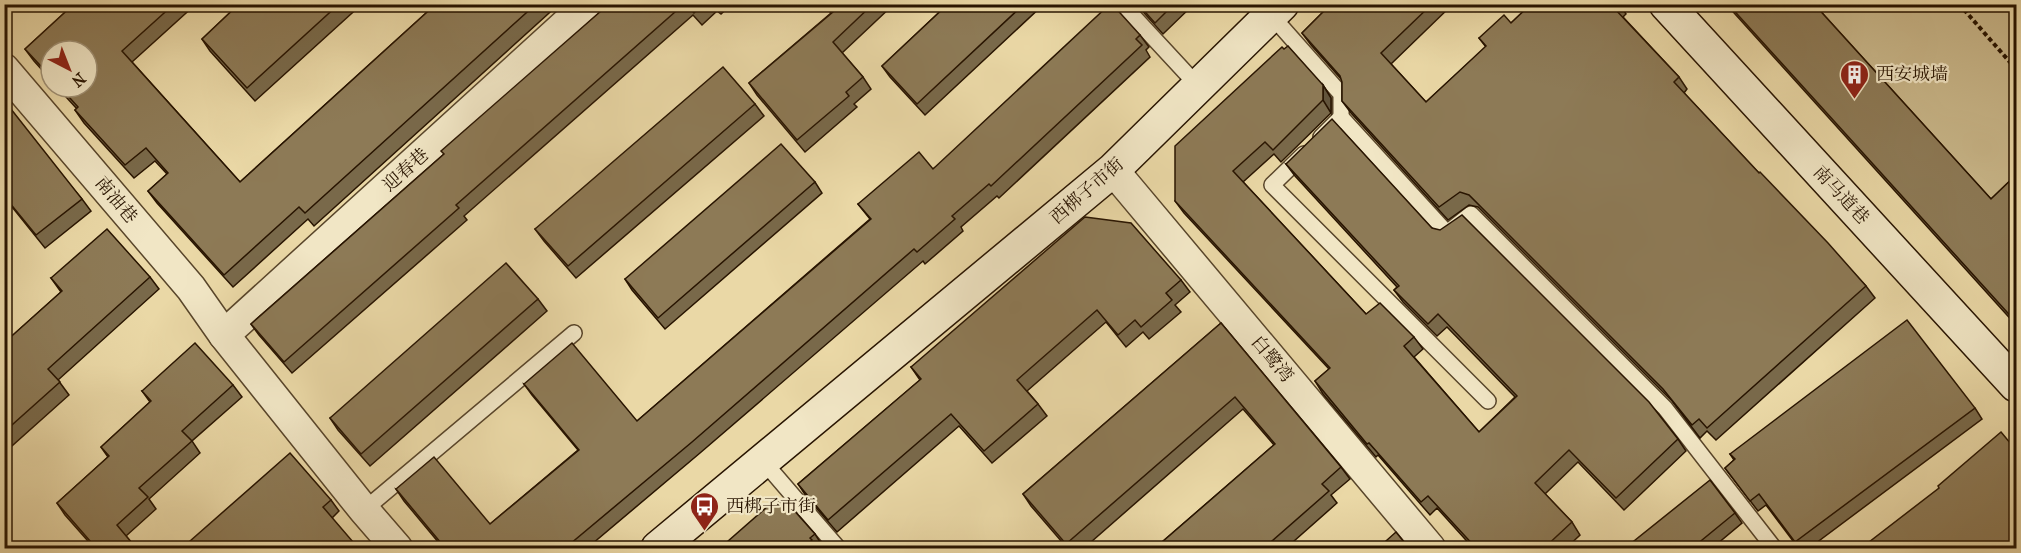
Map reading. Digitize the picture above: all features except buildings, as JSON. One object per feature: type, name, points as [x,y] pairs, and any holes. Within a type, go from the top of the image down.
[{"type":"street","name":"迎春巷","points":[[224,335],[588,4]]},
{"type":"street","name":"南马道巷","points":[[1666,4],[2016,385]]},
{"type":"street","name":"西梆子市街","points":[[658,549],[1113,170],[1276,10]]},
{"type":"street","name":"南油巷","points":[[4,69],[191,288],[224,335],[397,549]]},
{"type":"street","name":"白鹭湾","points":[[1113,170],[1430,549]]},
{"type":"lane","points":[[1122,4],[1198,86]]},
{"type":"lane","points":[[1276,10],[1341,94],[1341,117],[1448,233],[1472,214],[1665,408],[1774,549]]},
{"type":"lane","points":[[1341,117],[1272,185],[1488,401]]},
{"type":"lane","points":[[364,510],[574,333]]},
{"type":"lane","points":[[763,461],[838,549]]},
{"type":"path","points":[[1959,4],[2016,69]]},
{"type":"shaded area","points":[[1811,5],[2016,5],[2016,196],[1999,211]]},
{"type":"place","name":"西安城墙","points":[[1855,100]]},
{"type":"place","name":"西梆子市街","points":[[705,532]]}]
